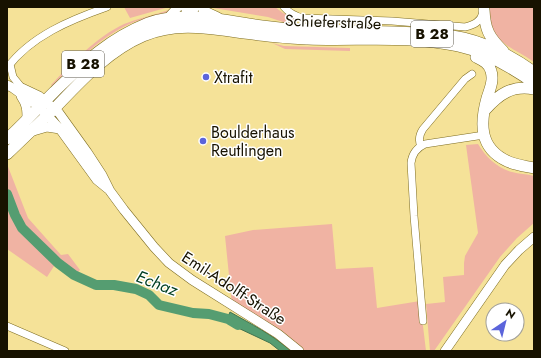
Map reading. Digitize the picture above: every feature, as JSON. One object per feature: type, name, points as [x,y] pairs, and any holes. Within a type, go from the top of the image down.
[{"type":"main road","points":[[484,9],[488,31],[494,42],[508,56]]},
{"type":"main road","name":"Schieferstraße","points":[[47,108],[66,88],[94,54],[119,37],[150,22],[167,19],[190,10],[198,17],[263,26],[417,32],[449,36],[480,43],[494,48],[534,72]]},
{"type":"main road","name":"Schieferstraße","points":[[66,88],[106,58],[133,41],[164,29],[180,27],[308,39],[428,41],[460,46],[482,53],[510,67],[534,83]]},
{"type":"main road","points":[[428,41],[439,47],[475,56],[483,60],[489,66],[492,71],[492,80],[484,110],[482,124],[484,135],[498,156],[511,163],[534,168]]},
{"type":"main road","points":[[484,110],[500,95],[508,91],[517,88],[528,88],[534,90]]},
{"type":"main road","name":"B 28","points":[[7,139],[27,120],[47,108]]},
{"type":"main road","name":"B 28","points":[[7,154],[30,132],[47,108]]},
{"type":"street","points":[[27,120],[26,104],[15,88],[13,77],[8,66],[24,50],[53,30],[78,18],[107,7]]},
{"type":"street","points":[[167,19],[178,7]]},
{"type":"street","points":[[202,7],[203,10],[220,19]]},
{"type":"street","points":[[284,7],[290,13],[303,18],[392,21],[464,27],[471,26],[479,21],[484,9]]},
{"type":"street","points":[[180,27],[186,23],[190,10]]},
{"type":"street","points":[[190,10],[201,28]]},
{"type":"street","points":[[421,146],[419,140],[420,133],[461,84],[472,74]]},
{"type":"street","name":"Emil-Adolff-Straße","points":[[15,88],[47,108],[59,113],[63,125],[102,174],[110,191],[164,258],[192,280],[271,329],[300,351]]},
{"type":"street","points":[[30,132],[47,127],[63,125]]},
{"type":"street","points":[[423,321],[410,163],[415,151],[421,146],[484,135]]},
{"type":"street","points":[[445,351],[505,265],[533,238]]},
{"type":"street","points":[[7,326],[66,351]]},
{"type":"shaded area","points":[[124,7],[169,7],[130,18]]},
{"type":"shaded area","points":[[207,7],[275,7],[283,13],[296,19],[295,24],[268,17]]},
{"type":"shaded area","points":[[490,7],[534,7],[534,62],[509,47],[497,36],[493,28]]},
{"type":"shaded area","points":[[169,10],[134,22],[111,34],[90,50],[52,86],[51,85],[85,51],[103,36],[124,24]]},
{"type":"shaded area","points":[[272,43],[284,46],[350,48],[350,51],[285,49]]},
{"type":"shaded area","points":[[478,144],[488,158],[501,168],[512,172],[534,176],[534,223],[517,238],[500,257],[434,351],[430,351],[426,304],[445,302],[443,277],[464,275],[465,256],[478,233],[466,145]]},
{"type":"shaded area","points":[[7,164],[28,218],[61,255],[68,254],[80,270],[74,276],[56,263],[47,277],[7,249]]},
{"type":"shaded area","points":[[332,224],[336,269],[373,267],[377,308],[420,301],[426,351],[299,351],[232,305],[225,236],[253,230]]},
{"type":"shaded area","points":[[230,312],[254,325],[291,351],[280,351],[270,343],[236,327],[236,324],[227,319]]},
{"type":"waterway","name":"Echaz","points":[[7,194],[22,228],[58,263],[74,275],[96,285],[114,285],[136,289],[149,295],[159,305],[193,313],[209,314],[228,319],[238,325]]},
{"type":"place","name":"Xtrafit","points":[[206,77]]},
{"type":"place","name":"Boulderhaus Reutlingen","points":[[203,141]]}]
